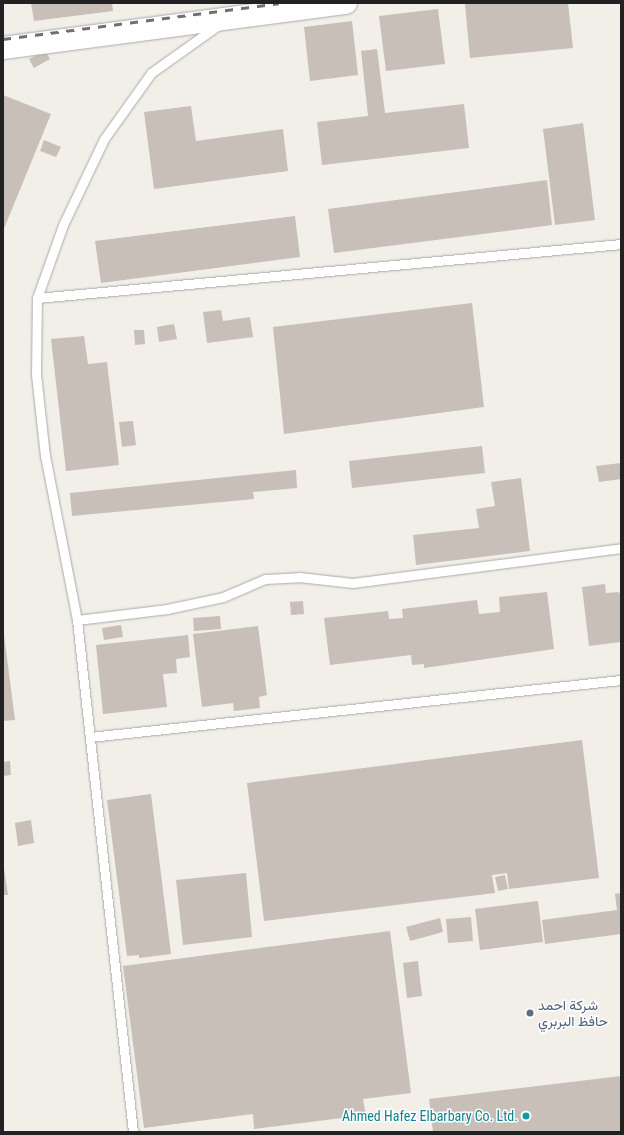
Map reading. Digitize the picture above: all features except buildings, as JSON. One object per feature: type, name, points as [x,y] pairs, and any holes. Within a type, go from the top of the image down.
[{"type":"street","points":[[3,48],[346,3]]},
{"type":"lane","points":[[133,1132],[77,620],[45,456],[36,375],[37,298],[64,225],[104,139],[151,73],[225,20]]},
{"type":"lane","points":[[37,298],[621,244]]},
{"type":"lane","points":[[77,620],[167,609],[223,596],[265,579],[299,577],[353,583],[621,548]]},
{"type":"lane","points":[[90,738],[621,680]]},
{"type":"railway","points":[[3,39],[279,3]]},
{"type":"place","name":"شركة احمد حافظ البربري","points":[[530,1013]]},
{"type":"place","name":"Ahmed Hafez Elbarbary Co. Ltd.","points":[[526,1116]]}]
